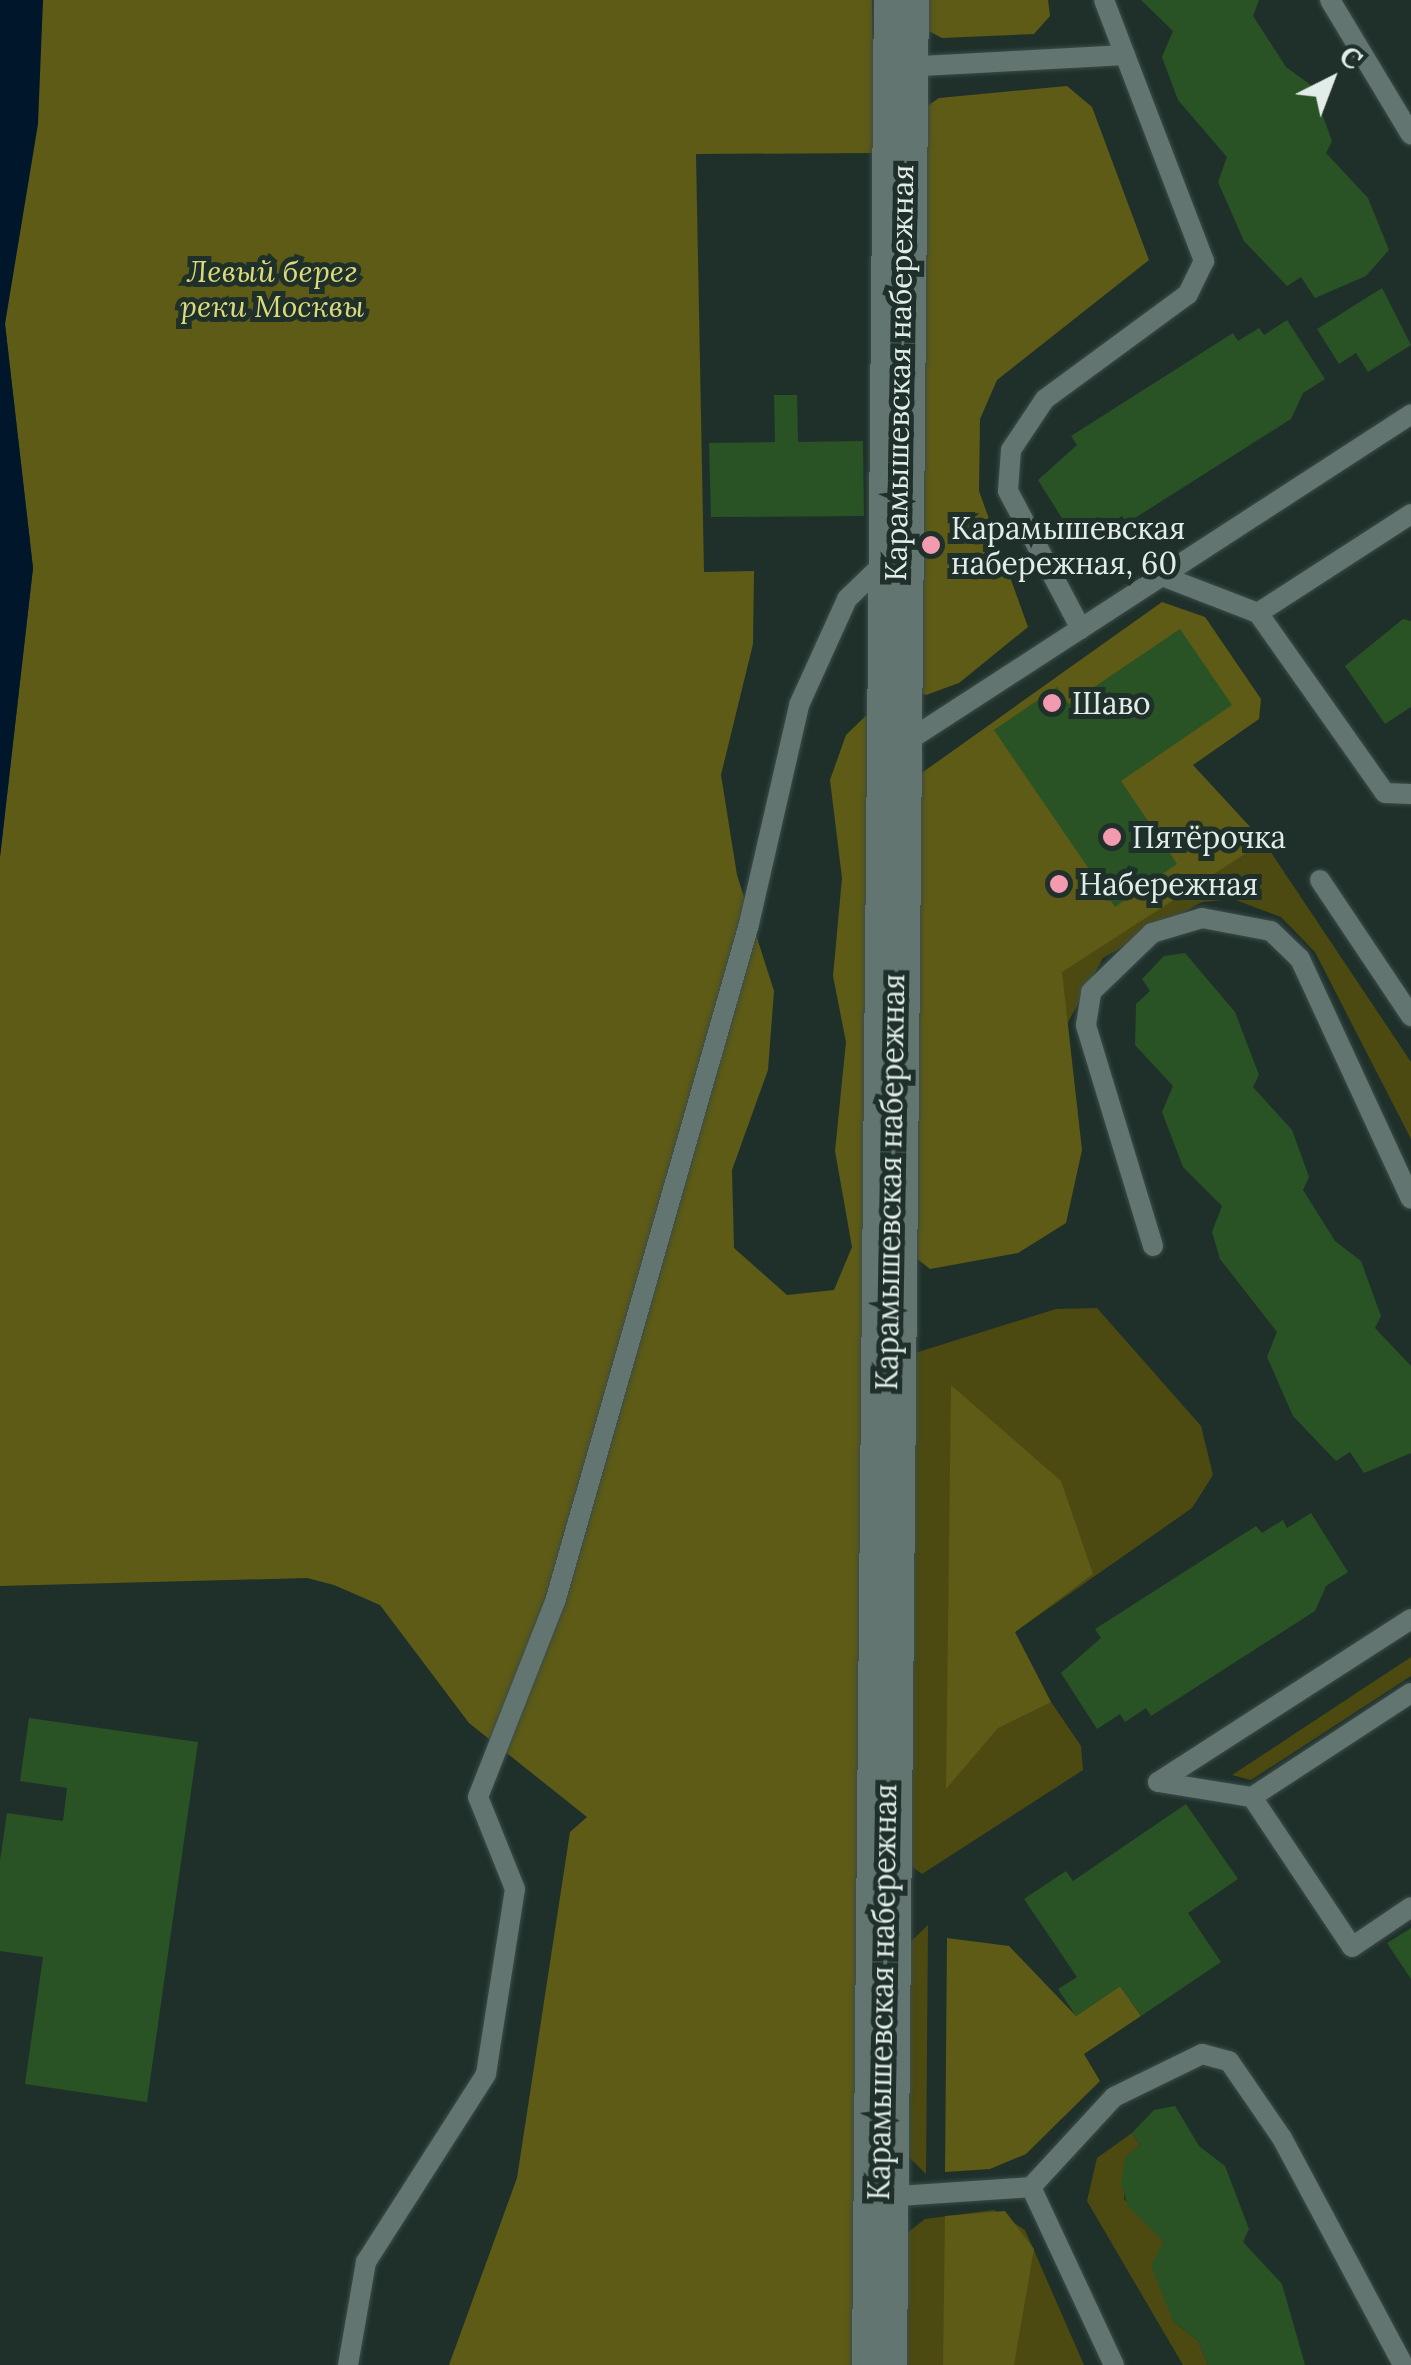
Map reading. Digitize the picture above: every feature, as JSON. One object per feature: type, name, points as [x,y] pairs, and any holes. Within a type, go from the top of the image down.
[{"type":"street","name":"Карамышевская набережная","points":[[879,2365],[901,0]]},
{"type":"lane","points":[[1080,629],[1014,506],[1011,450],[1045,398],[1188,294],[1204,260],[1104,0]]},
{"type":"lane","points":[[1330,0],[1411,135]]},
{"type":"lane","points":[[902,67],[1125,55]]},
{"type":"lane","points":[[894,750],[1411,414]]},
{"type":"lane","points":[[1258,613],[1411,514]]},
{"type":"lane","points":[[348,2365],[366,2262],[486,2074],[514,1889],[478,1798],[555,1602],[749,924],[799,705],[847,599],[897,550]]},
{"type":"lane","points":[[1162,576],[1258,613],[1386,793],[1411,794]]},
{"type":"lane","points":[[1320,880],[1411,1016]]},
{"type":"lane","points":[[1153,1246],[1086,1025],[1091,992],[1152,933],[1202,918],[1270,931],[1300,959],[1411,1198]]},
{"type":"lane","points":[[1411,1619],[1158,1782],[1252,1798],[1411,1693]]},
{"type":"lane","points":[[1252,1798],[1352,1948],[1411,1907]]},
{"type":"lane","points":[[880,2197],[1031,2187],[1114,2098],[1202,2054],[1229,2061],[1282,2138],[1403,2365]]},
{"type":"lane","points":[[1031,2187],[1114,2365]]},
{"type":"shaded area","points":[[1264,842],[1411,1062],[1411,1139],[1315,952],[1281,917],[1233,899],[1202,902],[1103,958],[1067,1024],[1061,972]]},
{"type":"shaded area","points":[[1097,1308],[1201,1426],[1213,1475],[1192,1508],[1015,1632],[1015,1649],[1081,1746],[1083,1770],[922,1874],[906,1862],[915,1353],[1056,1309]]},
{"type":"shaded area","points":[[1411,1657],[1411,1676],[1251,1780],[1232,1775]]},
{"type":"shaded area","points":[[928,1925],[926,2174],[903,2151],[905,1947]]},
{"type":"shaded area","points":[[1132,2133],[1140,2145],[1125,2158],[1124,2199],[1163,2241],[1173,2321],[1198,2341],[1208,2365],[1183,2365],[1087,2201],[1097,2158]]},
{"type":"shaded area","points":[[994,2210],[1025,2230],[1084,2365],[902,2365],[903,2236],[925,2219]]},
{"type":"green space","name":"Левый берег реки Москвы","points":[[43,0],[872,0],[875,153],[696,154],[704,572],[754,571],[753,644],[721,775],[737,875],[774,991],[768,1070],[732,1170],[734,1248],[787,1295],[834,1290],[852,1247],[835,1151],[846,1042],[833,976],[842,878],[830,780],[846,735],[877,705],[855,2365],[449,2365],[517,2178],[570,1832],[587,1817],[469,1723],[380,1605],[334,1585],[307,1578],[0,1586],[0,857],[33,568],[5,324]]},
{"type":"green space","points":[[923,0],[1048,0],[1050,16],[1034,34],[942,38],[923,28]]},
{"type":"green space","points":[[1067,86],[1092,107],[1149,260],[997,380],[980,419],[979,491],[1028,627],[959,683],[926,695],[917,692],[923,109],[939,98]]},
{"type":"green space","points":[[1162,602],[1205,617],[1261,699],[1259,719],[1193,765],[1264,842],[1062,972],[1082,1150],[1066,1223],[1018,1253],[930,1269],[912,1255],[916,777]]},
{"type":"green space","points":[[951,1385],[1061,1481],[1093,1574],[1015,1632],[1051,1702],[998,1728],[946,1789]]},
{"type":"green space","points":[[947,1938],[1009,1946],[1076,2016],[1120,1986],[1141,2016],[1084,2054],[1100,2081],[1026,2154],[990,2169],[945,2172]]},
{"type":"green space","points":[[1005,2211],[1034,2249],[1014,2365],[943,2365],[945,2216]]},
{"type":"water","points":[[0,0],[43,0],[38,124],[5,324],[33,568],[0,857]]},
{"type":"building","points":[[1141,0],[1259,0],[1253,16],[1286,67],[1312,86],[1332,141],[1326,153],[1368,198],[1389,250],[1366,276],[1315,298],[1301,277],[1287,286],[1244,241],[1218,182],[1227,157],[1178,100],[1162,57],[1173,31]]},
{"type":"building","points":[[1382,288],[1411,345],[1368,372],[1356,353],[1339,364],[1317,329]]},
{"type":"building","points":[[1287,320],[1325,379],[1303,393],[1291,419],[1127,523],[1122,516],[1101,529],[1097,521],[1073,536],[1038,480],[1077,445],[1071,436],[1233,333],[1238,341],[1259,328],[1264,335]]},
{"type":"building","points":[[774,395],[797,395],[798,442],[863,441],[864,516],[711,517],[709,443],[775,442]]},
{"type":"building","points":[[1403,619],[1411,621],[1411,707],[1385,724],[1345,666]]},
{"type":"building","points":[[1180,629],[1232,705],[1121,781],[1177,864],[1115,907],[994,730],[1057,687],[1069,704]]},
{"type":"building","points":[[1185,953],[1235,1012],[1259,1075],[1253,1087],[1292,1130],[1309,1177],[1303,1190],[1335,1241],[1361,1261],[1381,1316],[1375,1328],[1411,1366],[1411,1453],[1364,1473],[1350,1452],[1336,1461],[1293,1416],[1267,1357],[1277,1332],[1220,1259],[1212,1232],[1222,1206],[1183,1167],[1162,1112],[1173,1086],[1135,1045],[1136,1004],[1150,991],[1142,979],[1164,956]]},
{"type":"building","points":[[1311,1513],[1348,1572],[1326,1586],[1315,1611],[1151,1716],[1146,1708],[1125,1722],[1120,1714],[1097,1729],[1061,1673],[1101,1638],[1095,1629],[1256,1526],[1262,1533],[1283,1520],[1287,1528]]},
{"type":"building","points":[[29,1718],[198,1742],[147,2102],[25,2084],[43,1957],[0,1951],[0,1861],[7,1813],[63,1821],[67,1788],[20,1781]]},
{"type":"building","points":[[1186,1804],[1238,1879],[1188,1913],[1221,1962],[1141,2016],[1120,1986],[1076,2016],[1058,1989],[1077,1977],[1024,1899],[1066,1871],[1073,1881]]},
{"type":"building","points":[[1411,1928],[1411,1979],[1387,1943]]},
{"type":"building","points":[[1175,2106],[1199,2146],[1225,2166],[1249,2229],[1243,2242],[1282,2284],[1305,2365],[1208,2365],[1198,2341],[1173,2321],[1151,2266],[1163,2241],[1128,2206],[1121,2183],[1125,2158],[1140,2145],[1132,2133],[1154,2110]]},
{"type":"place","name":"Карамышевская набережная, 60","points":[[931,545]]},
{"type":"place","name":"Шаво","points":[[1052,703]]},
{"type":"place","name":"Пятёрочка","points":[[1112,837]]},
{"type":"place","name":"Набережная","points":[[1059,884]]}]
